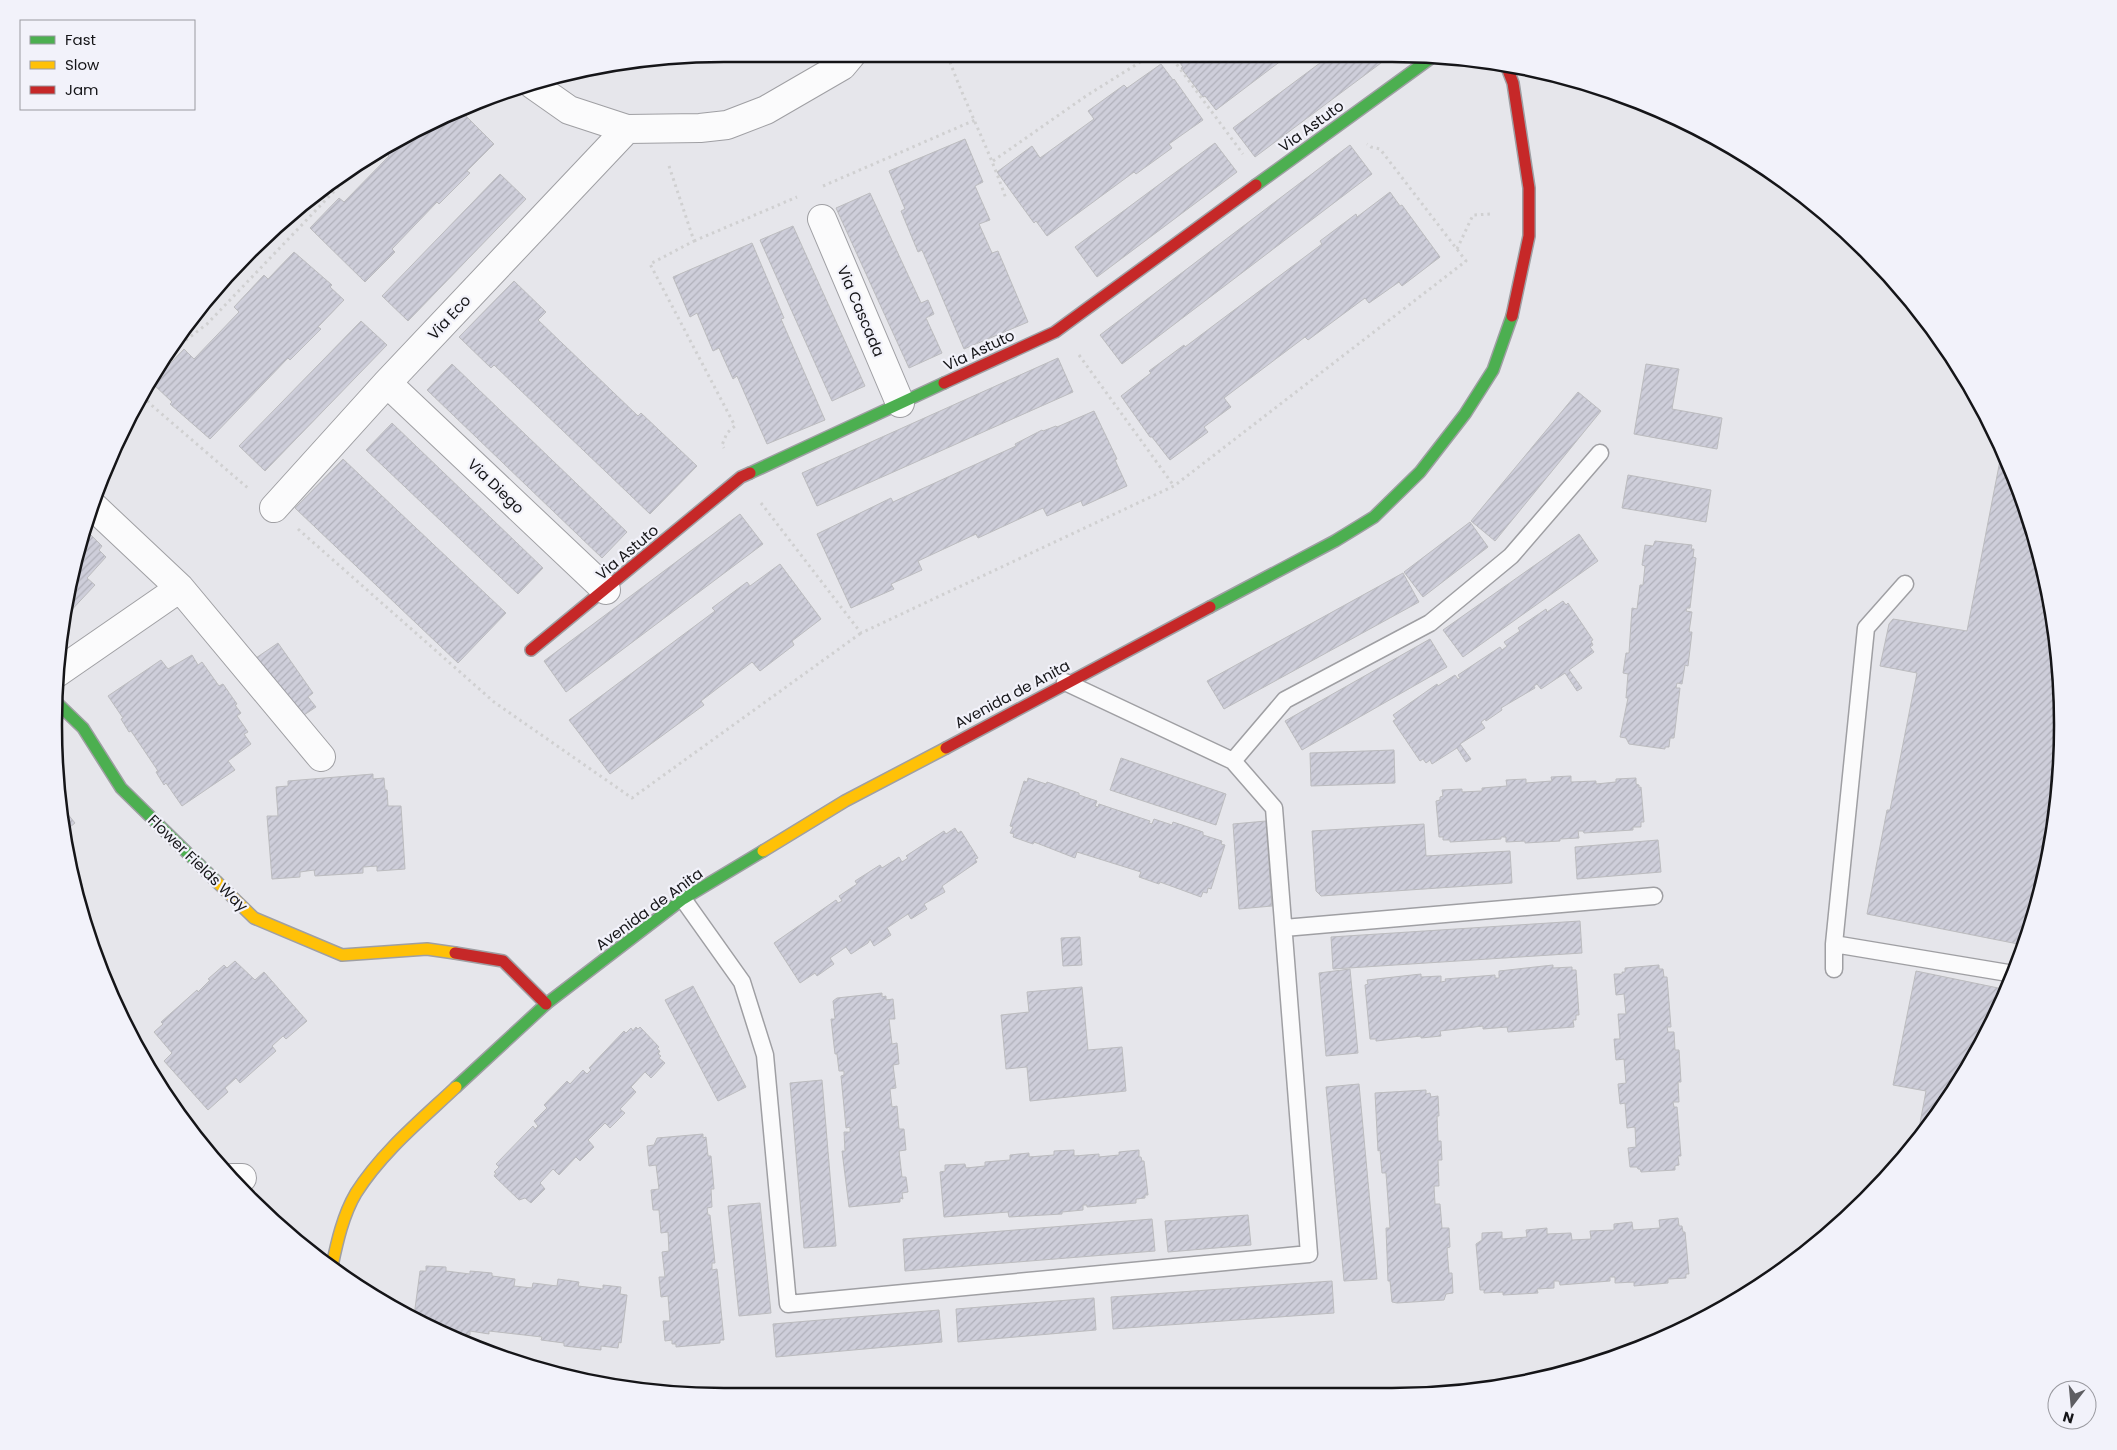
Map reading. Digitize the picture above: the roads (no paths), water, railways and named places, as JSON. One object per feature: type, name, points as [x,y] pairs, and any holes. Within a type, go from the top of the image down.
[{"type":"street","points":[[540,89],[569,110],[627,129],[700,128],[726,125],[766,110],[842,66],[845,62]]},
{"type":"street","name":"Via Astuto","points":[[531,650],[606,590],[741,476],[1055,332],[1423,63]]},
{"type":"street","name":"Avenida de Anita","points":[[333,1259],[337,1240],[356,1194],[394,1145],[546,1004],[683,900],[845,801],[1065,682],[1335,541],[1374,517],[1420,472],[1465,414],[1493,370],[1514,312],[1529,236],[1529,188],[1523,142],[1509,73]]},
{"type":"street","name":"Via Eco","points":[[274,508],[387,382],[627,129]]},
{"type":"street","name":"Via Cascada","points":[[822,219],[900,403]]},
{"type":"street","name":"Via Diego","points":[[387,382],[606,590]]},
{"type":"street","points":[[98,511],[180,588],[321,757]]},
{"type":"street","points":[[65,667],[180,588]]},
{"type":"street","name":"Flower Fields Way","points":[[63,708],[83,728],[121,788],[254,918],[342,955],[427,949],[503,961],[546,1004]]},
{"type":"lane","points":[[1232,761],[1285,700],[1430,622],[1511,556],[1600,453]]},
{"type":"lane","points":[[1834,969],[1834,944],[1866,628],[1905,584]]},
{"type":"lane","points":[[683,900],[742,982],[765,1055],[788,1304],[1309,1254],[1274,808],[1232,761],[1065,682]]},
{"type":"lane","points":[[1284,928],[1654,896]]},
{"type":"lane","points":[[1834,944],[2006,973]]}]
